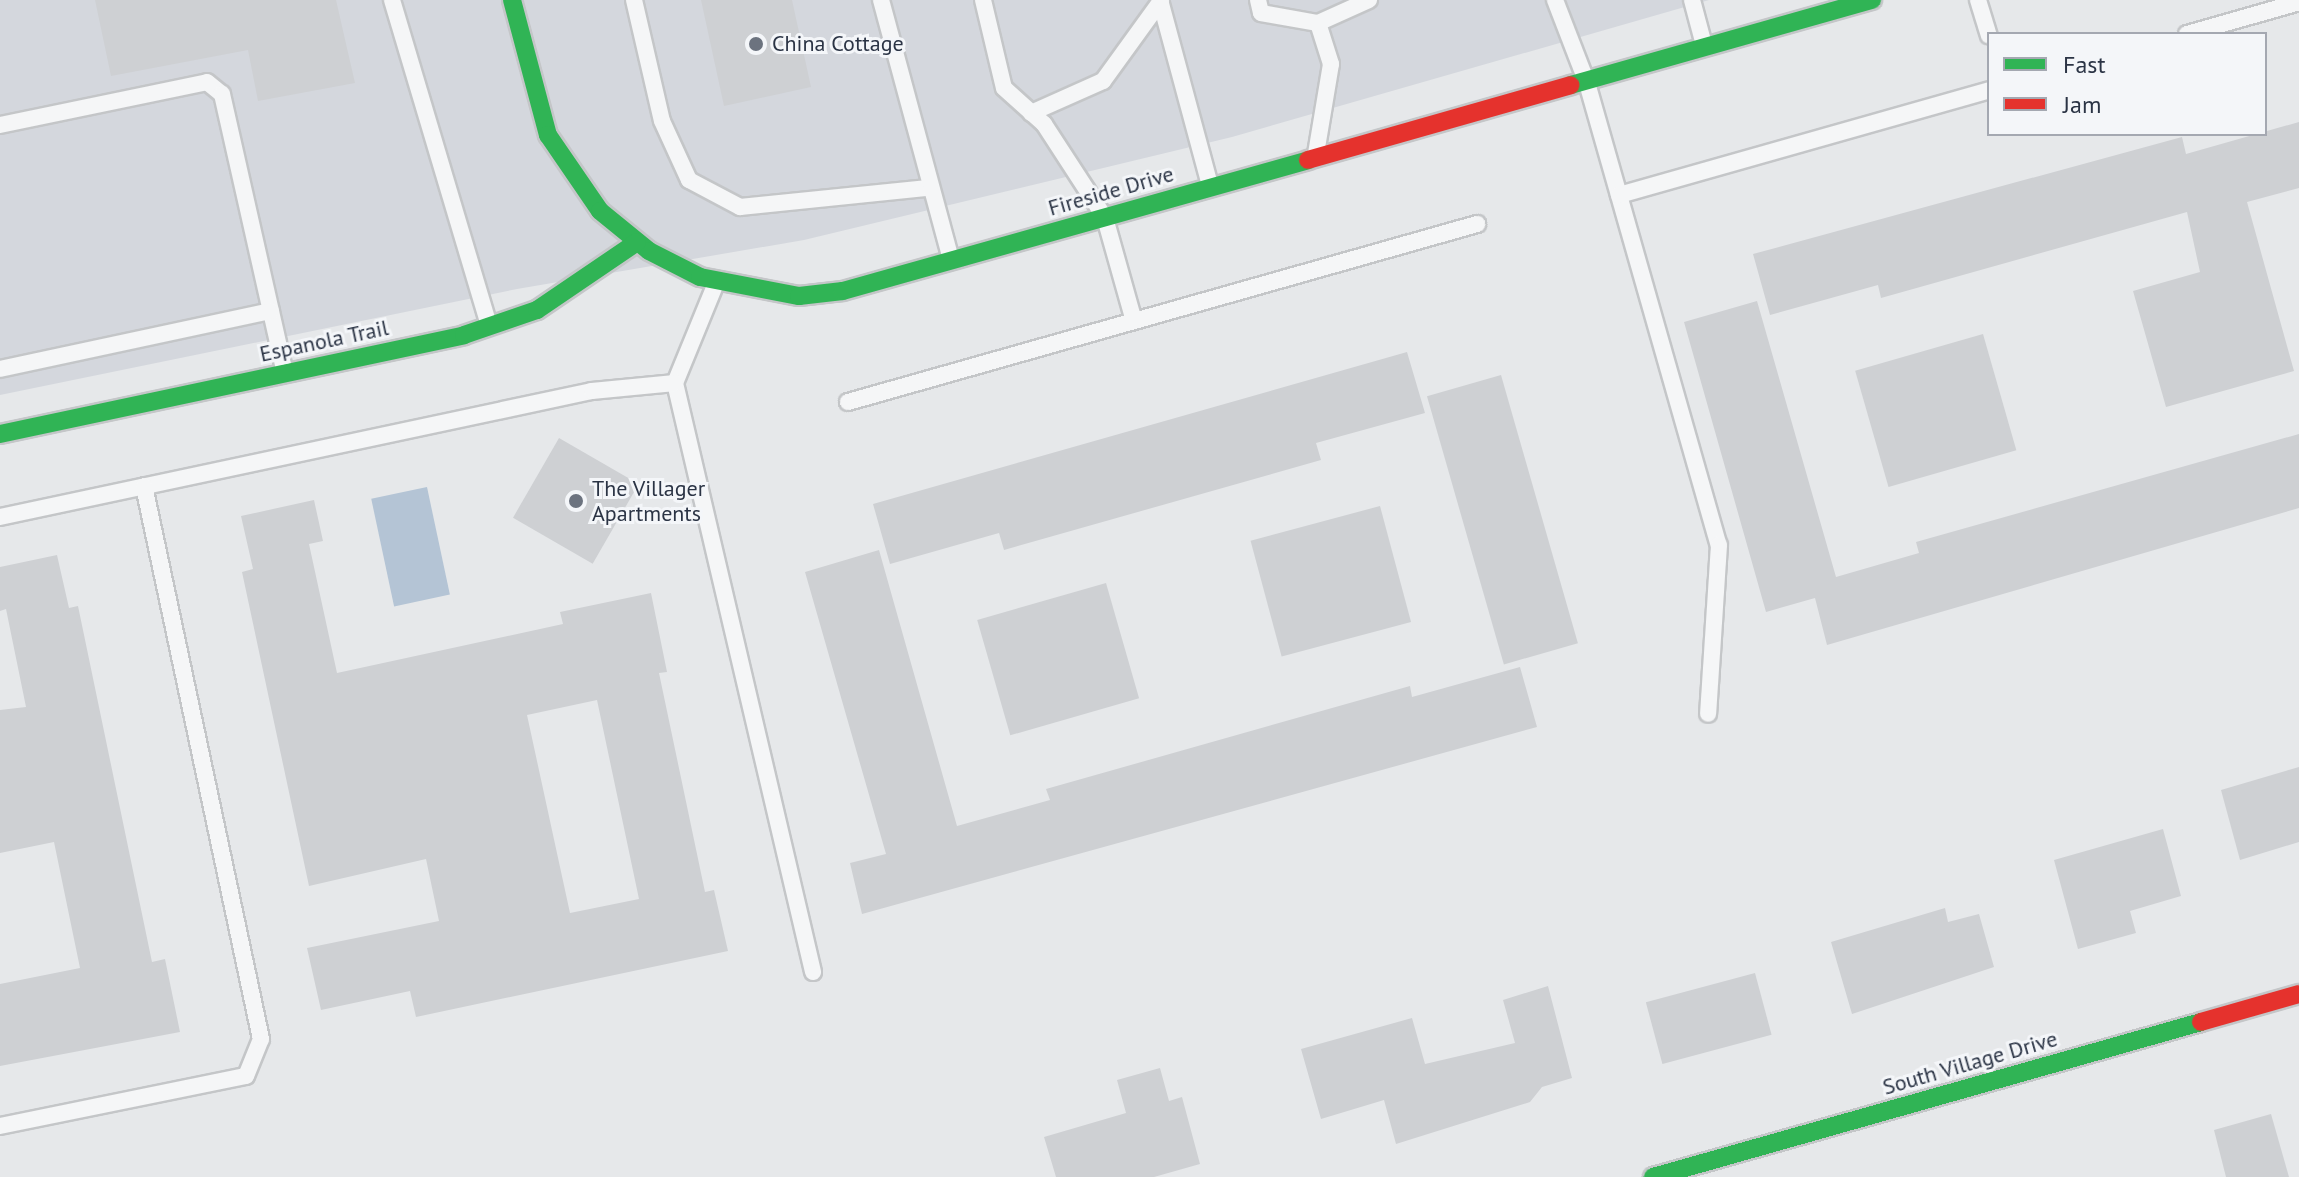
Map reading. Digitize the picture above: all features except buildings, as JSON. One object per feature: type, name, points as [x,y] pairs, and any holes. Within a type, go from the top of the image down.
[{"type":"street","name":"Fireside Drive","points":[[512,0],[548,135],[600,211],[637,242],[717,282],[799,296],[951,261],[1872,0]]},
{"type":"street","name":"Espanola Trail","points":[[0,434],[490,327],[560,297],[637,242]]},
{"type":"street","name":"South Village Drive","points":[[1653,1177],[2299,994]]},
{"type":"lane","points":[[392,0],[490,327]]},
{"type":"lane","points":[[634,0],[662,121],[689,180],[740,207],[928,188]]},
{"type":"lane","points":[[881,0],[928,188],[951,261]]},
{"type":"lane","points":[[983,0],[1004,88],[1031,113],[1105,218],[1134,321]]},
{"type":"lane","points":[[1031,113],[1103,81],[1160,0]]},
{"type":"lane","points":[[1160,0],[1211,187]]},
{"type":"lane","points":[[1258,0],[1261,13],[1318,23],[1369,0]]},
{"type":"lane","points":[[1555,0],[1587,83],[1719,545],[1708,714]]},
{"type":"lane","points":[[1692,0],[1705,49]]},
{"type":"lane","points":[[1978,0],[1988,32]]},
{"type":"lane","points":[[2194,32],[2299,2]]},
{"type":"lane","points":[[1316,157],[1331,64],[1318,23]]},
{"type":"lane","points":[[0,125],[207,82],[222,94],[237,134],[284,373]]},
{"type":"lane","points":[[1619,195],[1987,91]]},
{"type":"lane","points":[[848,402],[1477,224]]},
{"type":"lane","points":[[717,282],[675,383],[813,972]]},
{"type":"lane","points":[[0,369],[271,311]]},
{"type":"lane","points":[[0,517],[592,391],[675,383]]},
{"type":"lane","points":[[0,1126],[246,1076],[261,1039],[144,486]]},
{"type":"shaded area","points":[[0,0],[1709,0],[1232,137],[804,240],[517,289],[0,395]]},
{"type":"water","points":[[427,487],[450,595],[394,606],[371,499]]},
{"type":"traffic: fast","points":[[512,0],[548,135],[600,211],[649,251],[700,277],[799,296],[843,291],[1308,160]]},
{"type":"traffic: fast","points":[[1571,85],[1872,0]]},
{"type":"traffic: fast","points":[[0,434],[464,335],[537,310],[637,242]]},
{"type":"traffic: fast","points":[[1653,1177],[2201,1022]]},
{"type":"traffic: jam","points":[[1308,160],[1571,85]]},
{"type":"traffic: jam","points":[[2201,1022],[2299,994]]},
{"type":"place","name":"China Cottage","points":[[756,44]]},
{"type":"place","name":"The Villager Apartments","points":[[576,501]]}]
